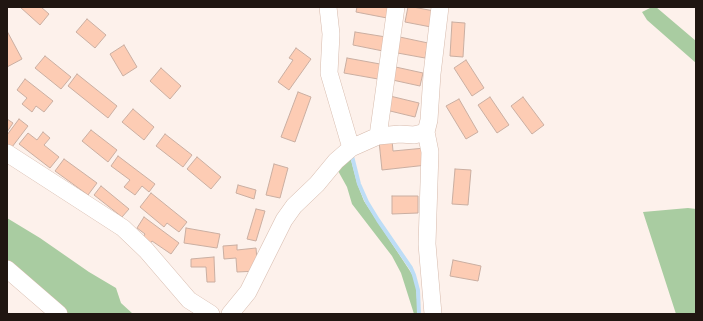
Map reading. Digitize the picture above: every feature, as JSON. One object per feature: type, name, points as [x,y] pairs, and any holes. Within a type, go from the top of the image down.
[{"type":"street","points":[[328,7],[331,34],[329,73],[351,148]]},
{"type":"street","points":[[378,136],[396,7]]},
{"type":"street","points":[[433,314],[427,244],[430,152],[426,132],[430,120],[432,74],[440,7]]},
{"type":"street","points":[[230,314],[248,292],[284,220],[294,206],[317,184],[336,161],[351,148],[378,136],[400,134],[414,135],[426,132]]},
{"type":"street","points":[[7,153],[123,228],[146,250],[189,300],[211,314]]},
{"type":"street","points":[[7,269],[59,314]]},
{"type":"green space","points":[[652,7],[656,7],[696,41],[696,63],[647,20],[642,12]]},
{"type":"green space","points":[[350,156],[357,183],[364,201],[412,274],[416,285],[418,314],[414,314],[401,273],[392,256],[352,204],[347,187],[337,169]]},
{"type":"green space","points":[[688,208],[696,209],[696,314],[676,314],[643,212]]},
{"type":"green space","points":[[7,218],[116,288],[121,303],[133,314],[67,314],[7,262]]},
{"type":"building","points":[[20,7],[41,7],[49,14],[40,25]]},
{"type":"building","points":[[357,7],[389,7],[387,18],[356,12]]},
{"type":"building","points":[[408,7],[434,11],[431,27],[405,22]]},
{"type":"building","points":[[87,19],[106,35],[95,48],[76,32]]},
{"type":"building","points":[[452,22],[465,23],[463,57],[450,56]]},
{"type":"building","points":[[7,31],[22,59],[7,67]]},
{"type":"building","points":[[355,32],[386,37],[383,51],[353,45]]},
{"type":"building","points":[[395,36],[428,43],[425,58],[392,52]]},
{"type":"building","points":[[124,45],[137,67],[123,76],[110,54]]},
{"type":"building","points":[[296,48],[311,59],[289,90],[278,82],[293,60],[289,58]]},
{"type":"building","points":[[45,56],[71,77],[61,89],[35,68]]},
{"type":"building","points":[[347,58],[380,64],[378,79],[344,73]]},
{"type":"building","points":[[466,60],[484,88],[472,96],[454,68]]},
{"type":"building","points":[[391,66],[423,73],[420,86],[388,79]]},
{"type":"building","points":[[161,68],[181,86],[170,99],[150,81]]},
{"type":"building","points":[[77,74],[117,106],[108,118],[68,86]]},
{"type":"building","points":[[25,79],[53,101],[44,112],[36,106],[32,112],[22,104],[27,98],[17,90]]},
{"type":"building","points":[[298,92],[311,97],[295,142],[281,137]]},
{"type":"building","points":[[390,96],[419,103],[415,117],[386,110]]},
{"type":"building","points":[[490,97],[509,125],[497,133],[478,105]]},
{"type":"building","points":[[523,97],[544,125],[532,134],[511,106]]},
{"type":"building","points":[[459,99],[478,132],[466,139],[446,106]]},
{"type":"building","points":[[133,109],[154,127],[144,140],[122,122]]},
{"type":"building","points":[[7,119],[13,123],[7,132]]},
{"type":"building","points":[[19,119],[28,126],[9,151],[7,150],[7,135]]},
{"type":"building","points":[[91,130],[117,150],[108,162],[82,141]]},
{"type":"building","points":[[43,132],[50,138],[44,145],[59,157],[50,168],[19,144],[28,133],[37,140]]},
{"type":"building","points":[[165,134],[192,155],[183,167],[156,146]]},
{"type":"building","points":[[392,140],[393,151],[425,148],[427,165],[382,170],[379,141]]},
{"type":"building","points":[[118,156],[155,184],[149,192],[142,186],[135,195],[124,187],[130,180],[111,166]]},
{"type":"building","points":[[197,157],[221,177],[211,189],[187,169]]},
{"type":"building","points":[[64,159],[97,183],[88,195],[55,171]]},
{"type":"building","points":[[274,164],[288,168],[280,198],[266,195]]},
{"type":"building","points":[[455,169],[471,170],[468,205],[452,204]]},
{"type":"building","points":[[238,185],[256,190],[254,199],[236,193]]},
{"type":"building","points":[[101,186],[129,209],[122,217],[94,195]]},
{"type":"building","points":[[151,193],[187,222],[179,232],[167,223],[164,227],[140,207]]},
{"type":"building","points":[[392,196],[418,196],[418,213],[392,214]]},
{"type":"building","points":[[256,209],[265,211],[256,241],[247,239]]},
{"type":"building","points":[[144,217],[179,243],[171,254],[152,241],[149,245],[141,240],[145,234],[137,228]]},
{"type":"building","points":[[186,228],[220,234],[217,248],[184,243]]},
{"type":"building","points":[[237,245],[237,250],[256,248],[258,271],[237,272],[236,258],[224,259],[223,246]]},
{"type":"building","points":[[214,257],[215,282],[207,282],[206,267],[191,267],[191,259]]},
{"type":"building","points":[[453,260],[481,266],[478,281],[450,276]]},
{"type":"waterway","points":[[352,156],[359,184],[367,202],[411,268],[414,275],[418,290],[419,314]]}]
